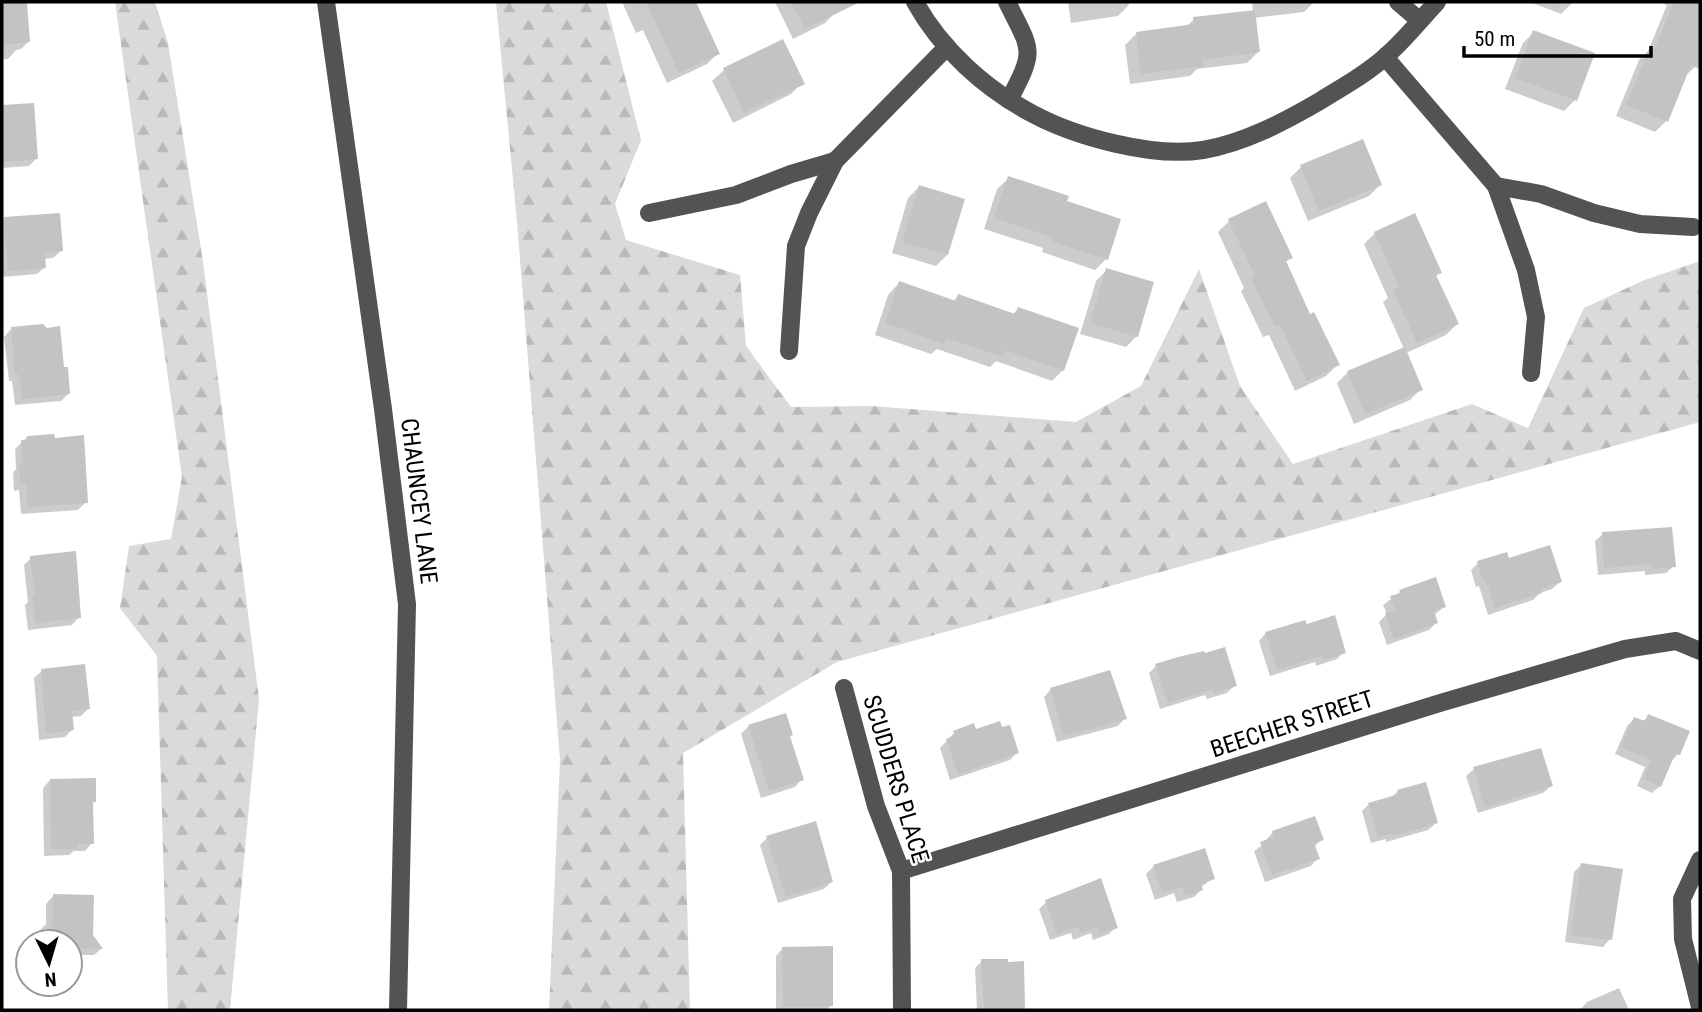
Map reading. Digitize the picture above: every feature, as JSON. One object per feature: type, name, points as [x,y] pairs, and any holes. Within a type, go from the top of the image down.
[{"type":"street","name":"CHAUNCEY LANE","points":[[326,2],[383,409],[407,604],[398,1010]]},
{"type":"street","points":[[915,2],[923,17],[947,47],[1009,100],[1069,131],[1180,152],[1203,150],[1251,136],[1328,96],[1385,57],[1437,2]]},
{"type":"street","points":[[1007,2],[1029,45],[1027,66],[1009,100]]},
{"type":"street","points":[[1398,2],[1419,20]]},
{"type":"street","points":[[789,351],[796,246],[835,161],[947,47]]},
{"type":"street","points":[[1385,57],[1496,186],[1526,270],[1536,317],[1531,373]]},
{"type":"street","points":[[649,213],[736,195],[835,161]]},
{"type":"street","points":[[1496,186],[1541,194],[1594,213],[1640,225],[1693,227]]},
{"type":"street","name":"BEECHER STREET","points":[[901,871],[1440,703],[1625,649],[1676,641],[1700,651]]},
{"type":"street","name":"SCUDDERS PLACE","points":[[844,688],[876,806],[901,871],[902,1010]]},
{"type":"street","points":[[1700,860],[1682,899],[1683,939],[1700,1007]]},
{"type":"green space","points":[[115,2],[155,2],[168,43],[203,262],[259,699],[230,1010],[168,1010],[157,656],[120,608],[129,546],[171,539],[182,477]]},
{"type":"green space","points":[[496,2],[606,2],[641,140],[615,204],[626,240],[740,275],[746,346],[791,407],[872,406],[1076,422],[1141,386],[1199,269],[1240,386],[1293,464],[1472,404],[1528,428],[1584,308],[1642,281],[1700,261],[1700,422],[837,662],[683,753],[690,1010],[549,1010],[560,760],[517,222]]},
{"type":"building","points":[[2,2],[27,2],[30,42],[2,45]]},
{"type":"building","points":[[646,2],[696,2],[720,54],[679,73]]},
{"type":"building","points":[[791,2],[860,2],[805,29]]},
{"type":"building","points":[[1674,2],[1700,2],[1700,69],[1691,65],[1668,122],[1626,105],[1650,47],[1655,48]]},
{"type":"building","points":[[1255,10],[1260,52],[1202,60],[1203,66],[1141,74],[1136,32],[1194,24],[1193,17]]},
{"type":"building","points":[[1533,30],[1595,53],[1577,101],[1515,78]]},
{"type":"building","points":[[783,39],[805,84],[744,113],[723,68]]},
{"type":"building","points":[[34,103],[38,159],[2,162],[2,105]]},
{"type":"building","points":[[1363,139],[1382,185],[1319,211],[1300,165]]},
{"type":"building","points":[[1008,176],[1069,196],[1067,201],[1121,219],[1108,260],[1052,241],[1053,237],[994,218]]},
{"type":"building","points":[[919,185],[965,199],[948,255],[902,242]]},
{"type":"building","points":[[1266,201],[1293,258],[1286,261],[1310,314],[1314,312],[1340,365],[1307,381],[1280,325],[1275,327],[1251,278],[1255,276],[1228,219]]},
{"type":"building","points":[[60,213],[63,251],[45,253],[46,268],[8,271],[4,217]]},
{"type":"building","points":[[1415,213],[1442,273],[1436,275],[1459,324],[1417,343],[1393,290],[1399,287],[1374,232]]},
{"type":"building","points":[[1106,268],[1154,282],[1138,337],[1090,323]]},
{"type":"building","points":[[899,281],[956,301],[958,294],[1015,314],[1018,307],[1079,328],[1064,371],[1005,350],[1003,357],[946,338],[944,344],[885,323]]},
{"type":"building","points":[[43,324],[47,328],[60,326],[70,394],[22,399],[19,374],[15,375],[11,327]]},
{"type":"building","points":[[1405,347],[1423,390],[1365,414],[1347,371]]},
{"type":"building","points":[[54,434],[55,438],[84,435],[88,503],[28,507],[26,484],[21,484],[21,440],[27,440],[27,436]]},
{"type":"building","points":[[1672,527],[1676,567],[1652,569],[1652,564],[1604,568],[1602,532]]},
{"type":"building","points":[[1550,545],[1562,582],[1541,589],[1542,593],[1495,608],[1477,561],[1507,552],[1509,558]]},
{"type":"building","points":[[76,551],[81,618],[35,623],[30,556]]},
{"type":"building","points":[[1436,577],[1446,607],[1434,611],[1438,623],[1394,639],[1385,613],[1395,610],[1390,596],[1401,593],[1399,590]]},
{"type":"building","points":[[1335,615],[1346,653],[1323,660],[1322,656],[1277,670],[1265,632],[1305,620],[1307,624]]},
{"type":"building","points":[[1225,647],[1237,686],[1214,693],[1213,689],[1168,703],[1155,664]]},
{"type":"building","points":[[85,664],[90,709],[72,711],[74,730],[46,734],[41,669]]},
{"type":"building","points":[[1110,670],[1127,719],[1064,736],[1050,688]]},
{"type":"building","points":[[786,713],[793,735],[790,736],[804,780],[769,791],[748,725]]},
{"type":"building","points":[[1648,714],[1690,731],[1680,755],[1675,754],[1661,787],[1643,779],[1651,760],[1621,747],[1634,717],[1645,721]]},
{"type":"building","points":[[1000,721],[1002,727],[1010,725],[1019,753],[958,774],[946,739],[955,736],[953,731],[974,723],[976,729]]},
{"type":"building","points":[[1541,748],[1553,786],[1485,807],[1473,767]]},
{"type":"building","points":[[96,778],[96,802],[93,802],[94,844],[78,844],[78,849],[51,849],[50,779]]},
{"type":"building","points":[[1426,782],[1438,823],[1393,836],[1393,833],[1378,837],[1368,803],[1399,794],[1397,790]]},
{"type":"building","points":[[1315,816],[1324,840],[1314,843],[1320,859],[1272,875],[1260,842],[1274,837],[1272,831]]},
{"type":"building","points":[[816,821],[833,882],[786,897],[766,836]]},
{"type":"building","points":[[1205,848],[1215,879],[1201,884],[1203,890],[1185,896],[1182,887],[1162,893],[1153,865]]},
{"type":"building","points":[[1581,863],[1623,869],[1612,940],[1571,935]]},
{"type":"building","points":[[1101,878],[1118,928],[1100,934],[1098,927],[1080,933],[1078,927],[1057,934],[1045,900]]},
{"type":"building","points":[[53,894],[94,895],[93,935],[103,949],[84,948],[84,928],[52,928]]},
{"type":"building","points":[[833,946],[833,1006],[783,1007],[782,947]]},
{"type":"building","points":[[981,959],[1024,961],[1025,1010],[984,1010]]}]
